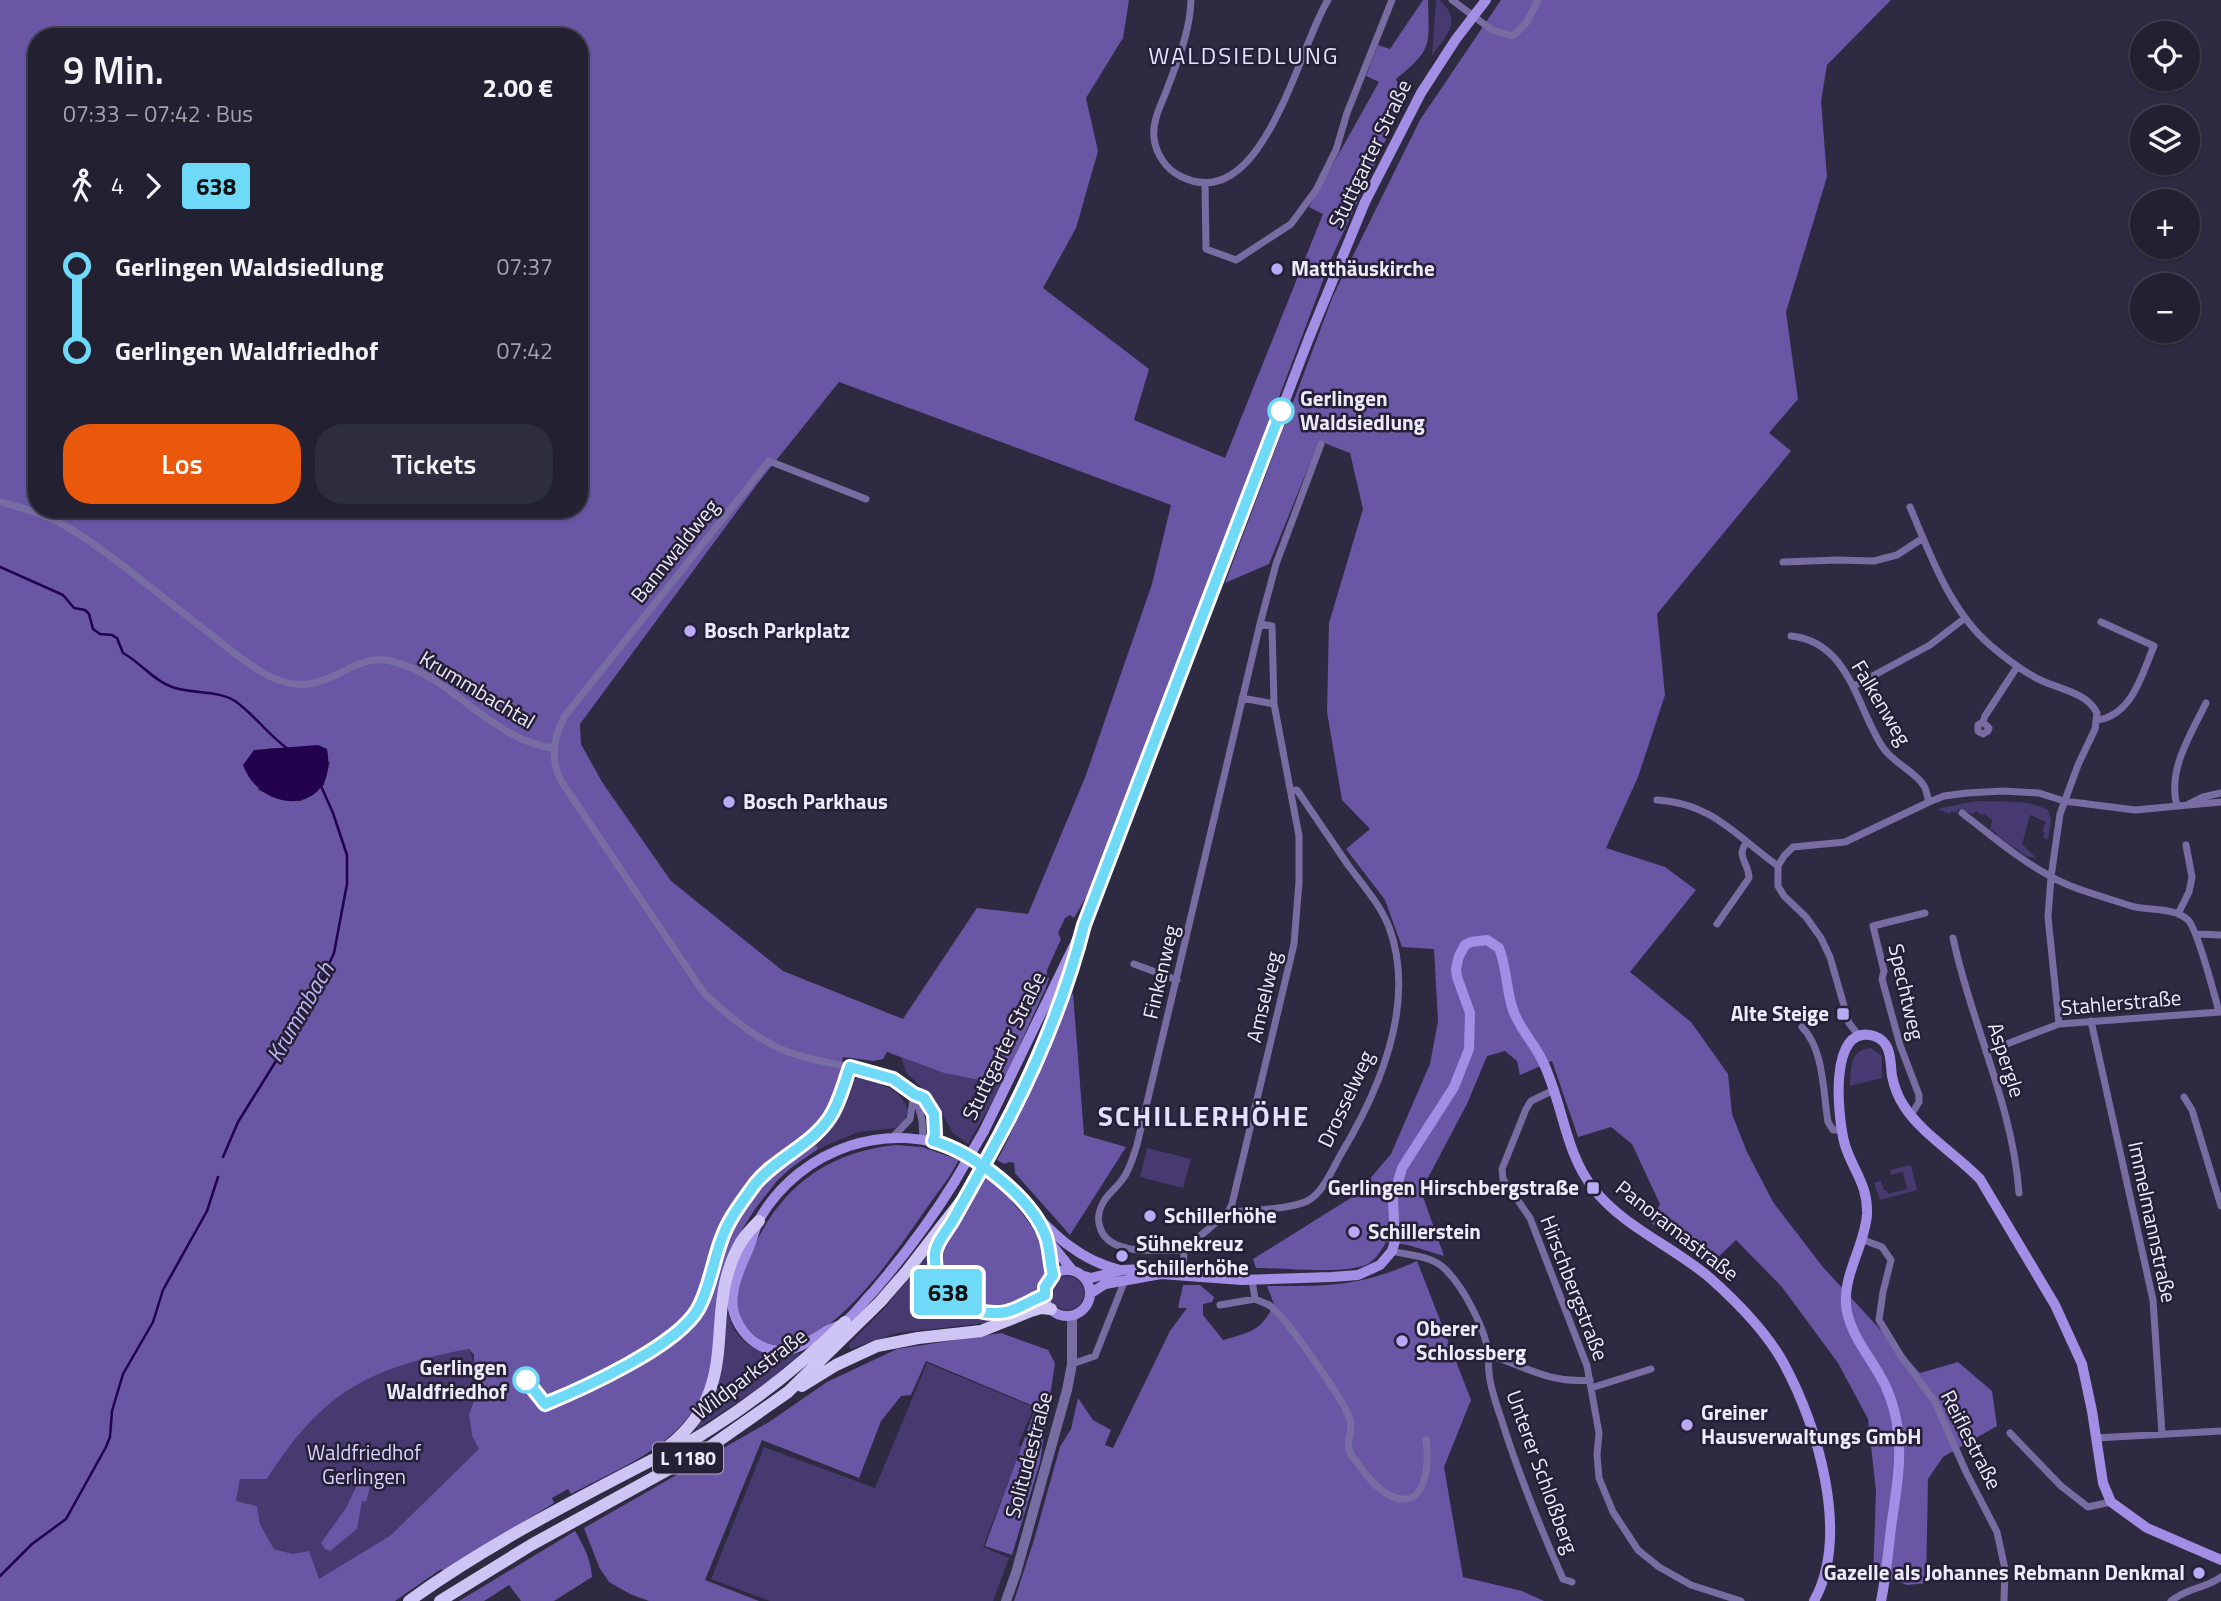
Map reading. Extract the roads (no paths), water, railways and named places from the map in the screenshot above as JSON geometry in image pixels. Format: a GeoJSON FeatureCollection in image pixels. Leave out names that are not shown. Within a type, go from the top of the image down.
{"type":"FeatureCollection","features":[{"type":"Feature","properties":{"kind":"highway","name":"Wildparkstraße"},"geometry":{"type":"LineString","coordinates":[[440,1601],[485,1571],[711,1446],[788,1392],[908,1271],[966,1195]]}},
{"type":"Feature","properties":{"kind":"highway"},"geometry":{"type":"LineString","coordinates":[[652,1460],[685,1433],[705,1405],[717,1368],[723,1301],[730,1269],[742,1239],[759,1221]]}},
{"type":"Feature","properties":{"kind":"highway"},"geometry":{"type":"LineString","coordinates":[[788,1392],[877,1346],[981,1331],[1041,1308],[1051,1309]]}},
{"type":"Feature","properties":{"kind":"highway","name":"Wildparkstraße"},"geometry":{"type":"LineString","coordinates":[[409,1601],[475,1557],[558,1509],[701,1436],[752,1402],[799,1365],[845,1322]]}},
{"type":"Feature","properties":{"kind":"main road","name":"Stuttgarter Straße"},"geometry":{"type":"LineString","coordinates":[[955,1181],[984,1131],[1032,1036],[1084,925],[1353,230],[1409,112],[1441,61],[1486,0]]}},
{"type":"Feature","properties":{"kind":"main road","name":"Stuttgarter Straße"},"geometry":{"type":"LineString","coordinates":[[1045,1295],[1013,1310],[996,1313],[975,1310],[951,1296],[943,1284],[935,1254],[938,1242],[998,1139],[1044,1042],[1074,964],[1084,925]]}},
{"type":"Feature","properties":{"kind":"main road","name":"Panoramastraße"},"geometry":{"type":"LineString","coordinates":[[1392,1251],[1396,1229],[1393,1199],[1398,1178],[1408,1157],[1454,1087],[1469,1049],[1470,1013],[1456,969],[1465,945],[1482,939],[1494,943],[1504,959],[1514,1013],[1542,1060],[1576,1161],[1593,1188],[1608,1205],[1687,1260],[1719,1286],[1757,1326],[1787,1371],[1815,1439],[1829,1512],[1826,1571],[1814,1601]]}},
{"type":"Feature","properties":{"kind":"main road"},"geometry":{"type":"LineString","coordinates":[[1881,1601],[1898,1467],[1898,1430],[1885,1387],[1851,1327],[1846,1303],[1851,1272],[1866,1221],[1866,1200],[1860,1174],[1845,1143],[1842,1130],[1841,1058],[1847,1043],[1858,1036],[1872,1035],[1887,1046],[1893,1079],[1899,1096],[1911,1115],[1980,1179],[2055,1305],[2082,1364],[2103,1483],[2111,1502],[2147,1528],[2221,1560]]}},
{"type":"Feature","properties":{"kind":"main road"},"geometry":{"type":"LineString","coordinates":[[845,1322],[800,1347],[784,1351],[770,1349],[749,1338],[735,1316],[733,1294],[759,1221],[792,1180],[830,1153],[872,1139],[893,1137],[928,1140],[963,1153]]}},
{"type":"Feature","properties":{"kind":"main road"},"geometry":{"type":"LineString","coordinates":[[989,1172],[1008,1186],[1036,1217],[1074,1251],[1124,1275]]}},
{"type":"Feature","properties":{"kind":"main road","name":"Wildparkstraße"},"geometry":{"type":"LineString","coordinates":[[845,1322],[909,1250],[955,1181]]}},
{"type":"Feature","properties":{"kind":"main road"},"geometry":{"type":"LineString","coordinates":[[1036,1217],[1047,1239],[1072,1270],[1091,1278],[1161,1274],[1252,1280],[1358,1275],[1380,1265],[1392,1251]]}},
{"type":"Feature","properties":{"kind":"main road"},"geometry":{"type":"LineString","coordinates":[[1047,1239],[1053,1275]]}},
{"type":"Feature","properties":{"kind":"main road"},"geometry":{"type":"LineString","coordinates":[[1072,1270],[1053,1275],[1045,1287],[1045,1295],[1051,1309],[1060,1315],[1072,1316],[1084,1309],[1091,1293],[1124,1275]]}},
{"type":"Feature","properties":{"kind":"main road"},"geometry":{"type":"LineString","coordinates":[[1084,1276],[1091,1293]]}},
{"type":"Feature","properties":{"kind":"street"},"geometry":{"type":"LineString","coordinates":[[1191,0],[1185,37],[1156,118],[1154,136],[1158,152],[1168,168],[1183,178],[1205,183],[1233,173],[1263,142],[1280,111],[1312,29],[1328,0]]}},
{"type":"Feature","properties":{"kind":"street"},"geometry":{"type":"LineString","coordinates":[[1205,183],[1206,249],[1236,260],[1291,224],[1316,190],[1336,150],[1347,113],[1392,0]]}},
{"type":"Feature","properties":{"kind":"street"},"geometry":{"type":"LineString","coordinates":[[1452,0],[1492,30],[1514,36],[1527,22],[1538,0]]}},
{"type":"Feature","properties":{"kind":"street"},"geometry":{"type":"LineString","coordinates":[[1259,624],[1276,564],[1321,444]]}},
{"type":"Feature","properties":{"kind":"street","name":"Bannwaldweg"},"geometry":{"type":"LineString","coordinates":[[553,748],[564,717],[769,461],[866,499]]}},
{"type":"Feature","properties":{"kind":"street","name":"Krummbachtal"},"geometry":{"type":"LineString","coordinates":[[0,502],[28,510]]}},
{"type":"Feature","properties":{"kind":"street"},"geometry":{"type":"LineString","coordinates":[[1910,507],[1950,594],[1965,618],[1988,643],[2017,667],[2087,700],[2095,709],[2097,720],[2064,801],[2058,823],[2051,877],[2048,917],[2059,1024]]}},
{"type":"Feature","properties":{"kind":"street","name":"Krummbachtal"},"geometry":{"type":"LineString","coordinates":[[47,518],[69,528],[248,663],[283,683],[307,685],[365,663],[388,660],[436,682],[503,729],[529,742],[553,748],[554,766],[561,782],[704,993],[729,1017],[782,1050],[881,1074],[903,1084],[914,1094],[924,1098],[934,1114],[935,1134],[928,1140]]}},
{"type":"Feature","properties":{"kind":"street"},"geometry":{"type":"LineString","coordinates":[[1783,562],[1849,559],[1874,561],[1897,555],[1923,538]]}},
{"type":"Feature","properties":{"kind":"street"},"geometry":{"type":"LineString","coordinates":[[1854,686],[1930,645],[1965,618]]}},
{"type":"Feature","properties":{"kind":"street"},"geometry":{"type":"LineString","coordinates":[[2097,720],[2113,716],[2130,699],[2154,646],[2101,622]]}},
{"type":"Feature","properties":{"kind":"street","name":"Finkenweg"},"geometry":{"type":"LineString","coordinates":[[1184,1250],[1132,1249],[1114,1245],[1103,1235],[1098,1218],[1102,1204],[1125,1176],[1132,1160],[1177,980],[1259,624]]}},
{"type":"Feature","properties":{"kind":"street","name":"Amselweg"},"geometry":{"type":"LineString","coordinates":[[1228,1212],[1243,1165],[1294,944],[1299,871],[1299,836],[1274,704],[1272,626],[1259,624]]}},
{"type":"Feature","properties":{"kind":"street","name":"Falkenweg"},"geometry":{"type":"LineString","coordinates":[[1791,636],[1801,637],[1834,660],[1854,686],[1878,740],[1893,759],[1922,783],[1929,802]]}},
{"type":"Feature","properties":{"kind":"street"},"geometry":{"type":"LineString","coordinates":[[1983,722],[2017,667]]}},
{"type":"Feature","properties":{"kind":"street"},"geometry":{"type":"LineString","coordinates":[[1242,698],[1274,704]]}},
{"type":"Feature","properties":{"kind":"street"},"geometry":{"type":"LineString","coordinates":[[2177,806],[2174,785],[2181,753],[2206,702]]}},
{"type":"Feature","properties":{"kind":"street","name":"Drosselweg"},"geometry":{"type":"LineString","coordinates":[[1228,1212],[1305,1202],[1316,1194],[1349,1142],[1374,1091],[1391,1041],[1397,1012],[1397,966],[1394,946],[1384,916],[1297,790],[1291,791]]}},
{"type":"Feature","properties":{"kind":"street"},"geometry":{"type":"LineString","coordinates":[[1858,1036],[1849,1023],[1830,957],[1821,937],[1778,886],[1778,866],[1796,846],[1846,842],[1929,802],[1955,794],[2003,790],[2039,793],[2064,801],[2135,810],[2221,802]]}},
{"type":"Feature","properties":{"kind":"street"},"geometry":{"type":"LineString","coordinates":[[2189,805],[2203,797],[2221,793]]}},
{"type":"Feature","properties":{"kind":"street"},"geometry":{"type":"LineString","coordinates":[[1657,800],[1680,802],[1704,811],[1729,825],[1778,866]]}},
{"type":"Feature","properties":{"kind":"street"},"geometry":{"type":"LineString","coordinates":[[1962,813],[2004,847],[2051,877],[2132,906],[2178,914],[2188,920],[2197,934],[2220,1012]]}},
{"type":"Feature","properties":{"kind":"street"},"geometry":{"type":"LineString","coordinates":[[1717,923],[1749,878],[1741,852],[1747,842]]}},
{"type":"Feature","properties":{"kind":"street"},"geometry":{"type":"LineString","coordinates":[[2178,914],[2189,892],[2192,877],[2186,845]]}},
{"type":"Feature","properties":{"kind":"street","name":"Spechtweg"},"geometry":{"type":"LineString","coordinates":[[1911,1115],[1919,1102],[1919,1096],[1900,1045],[1882,979],[1884,971],[1873,926],[1925,913]]}},
{"type":"Feature","properties":{"kind":"street"},"geometry":{"type":"LineString","coordinates":[[2197,934],[2221,935]]}},
{"type":"Feature","properties":{"kind":"street","name":"Aspergle"},"geometry":{"type":"LineString","coordinates":[[1953,938],[1962,982],[2006,1117],[2018,1169],[2019,1193]]}},
{"type":"Feature","properties":{"kind":"street"},"geometry":{"type":"LineString","coordinates":[[1134,964],[1177,980]]}},
{"type":"Feature","properties":{"kind":"street","name":"Stahlerstraße"},"geometry":{"type":"LineString","coordinates":[[1986,1052],[2059,1024],[2220,1012]]}},
{"type":"Feature","properties":{"kind":"street","name":"Immelmannstraße"},"geometry":{"type":"LineString","coordinates":[[2091,1020],[2152,1300],[2162,1434]]}},
{"type":"Feature","properties":{"kind":"street"},"geometry":{"type":"LineString","coordinates":[[1802,1027],[1809,1034],[1816,1049],[1828,1122],[1833,1130],[1842,1130]]}},
{"type":"Feature","properties":{"kind":"street","name":"Hirschbergstraße"},"geometry":{"type":"LineString","coordinates":[[1552,1085],[1529,1103],[1502,1169],[1503,1179],[1530,1218],[1587,1366],[1590,1384]]}},
{"type":"Feature","properties":{"kind":"street"},"geometry":{"type":"LineString","coordinates":[[893,1137],[910,1119],[914,1094]]}},
{"type":"Feature","properties":{"kind":"street"},"geometry":{"type":"LineString","coordinates":[[914,1094],[928,1140]]}},
{"type":"Feature","properties":{"kind":"street"},"geometry":{"type":"LineString","coordinates":[[2184,1097],[2192,1110],[2221,1206]]}},
{"type":"Feature","properties":{"kind":"street"},"geometry":{"type":"LineString","coordinates":[[1183,1275],[1184,1250],[1228,1212]]}},
{"type":"Feature","properties":{"kind":"street","name":"Reiflestraße"},"geometry":{"type":"LineString","coordinates":[[1861,1239],[1882,1248],[1891,1260],[1881,1299],[1879,1321],[1935,1402],[1966,1472],[1997,1532],[2005,1569],[2004,1601]]}},
{"type":"Feature","properties":{"kind":"street","name":"Unterer Schloßberg"},"geometry":{"type":"LineString","coordinates":[[1392,1251],[1425,1257],[1446,1269],[1461,1289],[1475,1316],[1489,1355],[1489,1373],[1512,1449],[1563,1578],[1572,1582]]}},
{"type":"Feature","properties":{"kind":"street"},"geometry":{"type":"LineString","coordinates":[[1072,1364],[1095,1356],[1124,1275]]}},
{"type":"Feature","properties":{"kind":"street"},"geometry":{"type":"LineString","coordinates":[[1252,1280],[1255,1298]]}},
{"type":"Feature","properties":{"kind":"street"},"geometry":{"type":"LineString","coordinates":[[1220,1305],[1255,1298],[1273,1309],[1322,1371],[1350,1417],[1352,1428],[1348,1441],[1351,1454],[1384,1492],[1404,1499],[1414,1496],[1421,1488],[1429,1465],[1426,1440]]}},
{"type":"Feature","properties":{"kind":"street","name":"Solitudestraße"},"geometry":{"type":"LineString","coordinates":[[1006,1601],[1052,1448],[1072,1364],[1072,1316]]}},
{"type":"Feature","properties":{"kind":"street","name":"Hirschbergstraße"},"geometry":{"type":"LineString","coordinates":[[1489,1355],[1550,1378],[1590,1384],[1651,1368]]}},
{"type":"Feature","properties":{"kind":"street"},"geometry":{"type":"LineString","coordinates":[[1590,1384],[1600,1433],[1597,1455],[1600,1478],[1613,1513],[1639,1550],[1659,1567],[1692,1586],[1741,1601]]}},
{"type":"Feature","properties":{"kind":"street"},"geometry":{"type":"LineString","coordinates":[[2096,1438],[2221,1431]]}},
{"type":"Feature","properties":{"kind":"street"},"geometry":{"type":"LineString","coordinates":[[2010,1433],[2061,1486],[2088,1507],[2111,1502]]}},
{"type":"Feature","properties":{"kind":"street"},"geometry":{"type":"LineString","coordinates":[[2171,1601],[2185,1591],[2211,1584],[2221,1577]]}},
{"type":"Feature","properties":{"kind":"waterway","name":"Krummbach"},"geometry":{"type":"LineString","coordinates":[[0,567],[63,595],[74,608],[85,610],[89,614],[93,629],[100,634],[117,638],[123,653],[165,684],[179,689],[221,695],[235,701],[288,749]]}},
{"type":"Feature","properties":{"kind":"waterway","name":"Krummbach"},"geometry":{"type":"LineString","coordinates":[[223,1157],[238,1122],[276,1061],[291,1027],[313,999],[334,953],[347,884],[347,855],[321,786]]}},
{"type":"Feature","properties":{"kind":"waterway","name":"Krummbach"},"geometry":{"type":"LineString","coordinates":[[0,1576],[32,1544],[66,1519],[106,1447],[110,1437],[112,1411],[123,1374],[153,1322],[163,1290],[207,1211],[218,1177]]}},
{"type":"Feature","properties":{"kind":"place","name":"Matthäuskirche"},"geometry":{"type":"Point","coordinates":[1277,269]}},
{"type":"Feature","properties":{"kind":"place","name":"Gerlingen Waldsiedlung"},"geometry":{"type":"Point","coordinates":[1281,411]}},
{"type":"Feature","properties":{"kind":"place","name":"Bosch Parkplatz"},"geometry":{"type":"Point","coordinates":[690,631]}},
{"type":"Feature","properties":{"kind":"place","name":"Bosch Parkhaus"},"geometry":{"type":"Point","coordinates":[729,802]}},
{"type":"Feature","properties":{"kind":"place","name":"Alte Steige"},"geometry":{"type":"Point","coordinates":[1843,1014]}},
{"type":"Feature","properties":{"kind":"place","name":"Gerlingen Hirschbergstraße"},"geometry":{"type":"Point","coordinates":[1593,1188]}},
{"type":"Feature","properties":{"kind":"place","name":"Schillerhöhe"},"geometry":{"type":"Point","coordinates":[1150,1216]}},
{"type":"Feature","properties":{"kind":"place","name":"Schillerstein"},"geometry":{"type":"Point","coordinates":[1354,1232]}},
{"type":"Feature","properties":{"kind":"place","name":"Sühnekreuz Schillerhöhe"},"geometry":{"type":"Point","coordinates":[1122,1256]}},
{"type":"Feature","properties":{"kind":"place","name":"Oberer Schlossberg"},"geometry":{"type":"Point","coordinates":[1402,1341]}},
{"type":"Feature","properties":{"kind":"place","name":"Gerlingen Waldfriedhof"},"geometry":{"type":"Point","coordinates":[526,1380]}},
{"type":"Feature","properties":{"kind":"place","name":"Greiner Hausverwaltungs GmbH"},"geometry":{"type":"Point","coordinates":[1687,1425]}},
{"type":"Feature","properties":{"kind":"place","name":"Gazelle als Johannes Rebmann Denkmal"},"geometry":{"type":"Point","coordinates":[2199,1573]}},
{"type":"Feature","properties":{"kind":"district","name":"WALDSIEDLUNG"},"geometry":{"type":"Point","coordinates":[1244,56]}},
{"type":"Feature","properties":{"kind":"district","name":"SCHILLERHÖHE"},"geometry":{"type":"Point","coordinates":[1204,1116]}},
{"type":"Feature","properties":{"kind":"park label","name":"Waldfriedhof Gerlingen"},"geometry":{"type":"Point","coordinates":[364,1465]}}]}
